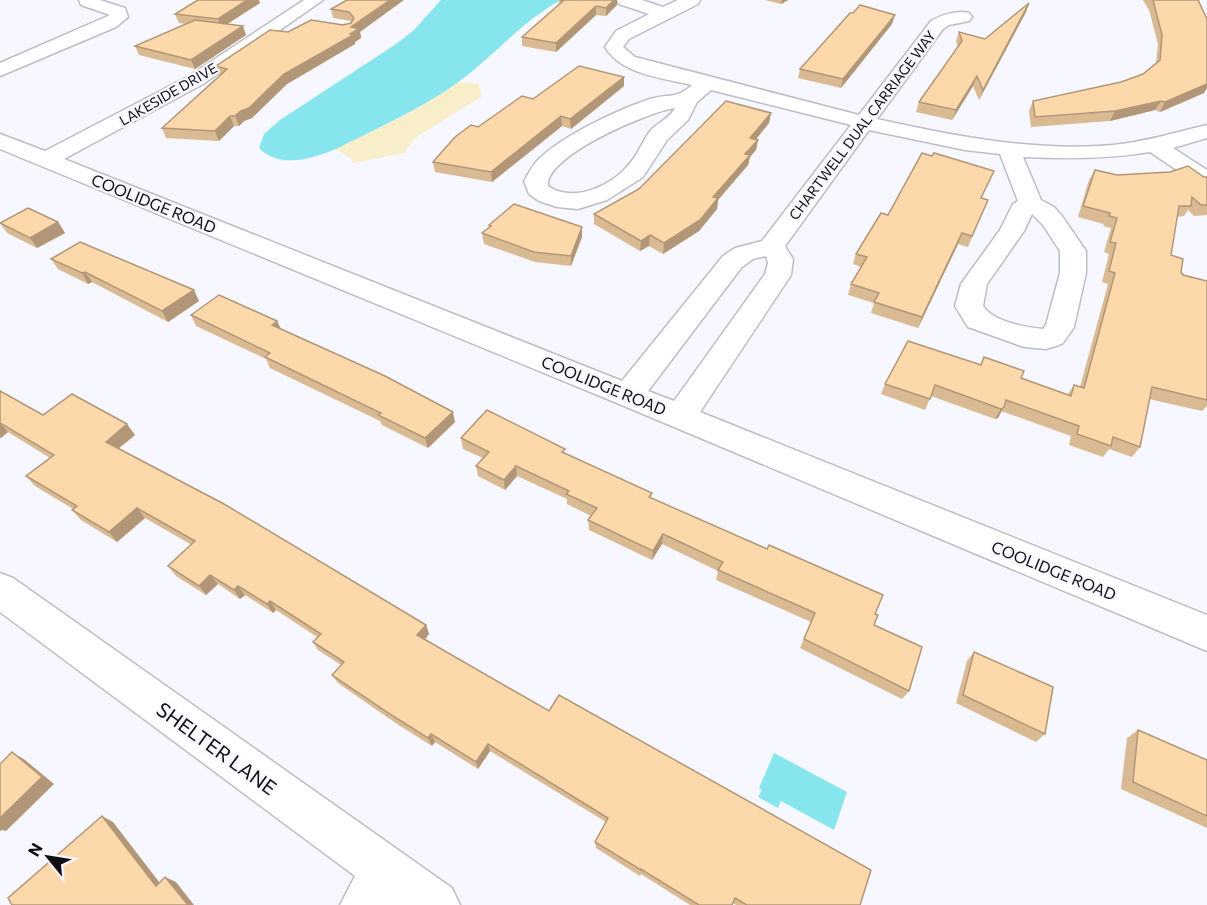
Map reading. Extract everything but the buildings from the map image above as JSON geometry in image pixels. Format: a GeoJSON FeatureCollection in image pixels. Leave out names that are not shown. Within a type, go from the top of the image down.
{"type":"FeatureCollection","features":[{"type":"Feature","properties":{"kind":"street","name":"LAKESIDE DRIVE"},"geometry":{"type":"LineString","coordinates":[[47,159],[196,80],[315,0]]}},
{"type":"Feature","properties":{"kind":"street"},"geometry":{"type":"LineString","coordinates":[[625,0],[664,13]]}},
{"type":"Feature","properties":{"kind":"street"},"geometry":{"type":"LineString","coordinates":[[692,0],[622,35],[614,46],[616,52],[630,62],[641,66],[707,83],[934,139],[1009,150],[1080,151],[1154,145],[1207,131]]}},
{"type":"Feature","properties":{"kind":"street"},"geometry":{"type":"LineString","coordinates":[[0,70],[111,23],[119,17],[119,12],[114,9],[87,1]]}},
{"type":"Feature","properties":{"kind":"street"},"geometry":{"type":"LineString","coordinates":[[290,17],[318,22]]}},
{"type":"Feature","properties":{"kind":"street","name":"CHARTWELL DUAL CARRIAGE WAY"},"geometry":{"type":"LineString","coordinates":[[771,247],[937,25],[943,21],[963,17]]}},
{"type":"Feature","properties":{"kind":"street"},"geometry":{"type":"LineString","coordinates":[[687,100],[684,113],[659,135],[639,167],[607,192],[592,200],[569,203],[545,195],[537,189],[536,181],[546,164],[561,152],[607,125],[656,104],[687,100],[707,83]]}},
{"type":"Feature","properties":{"kind":"street"},"geometry":{"type":"LineString","coordinates":[[1154,145],[1207,180]]}},
{"type":"Feature","properties":{"kind":"street","name":"COOLIDGE ROAD"},"geometry":{"type":"LineString","coordinates":[[4,146],[47,159],[681,416],[1207,633]]}},
{"type":"Feature","properties":{"kind":"street"},"geometry":{"type":"LineString","coordinates":[[1009,150],[1031,204],[1045,212],[1073,251],[1073,273],[1060,327],[1053,336],[1039,340],[990,326],[978,320],[969,306],[974,284],[1012,231],[1022,209],[1031,204]]}},
{"type":"Feature","properties":{"kind":"street"},"geometry":{"type":"LineString","coordinates":[[628,395],[732,262],[744,253],[771,247],[780,255],[782,263],[778,275],[681,416]]}},
{"type":"Feature","properties":{"kind":"street","name":"SHELTER LANE"},"geometry":{"type":"LineString","coordinates":[[0,590],[377,888],[435,905]]}},
{"type":"Feature","properties":{"kind":"sand"},"geometry":{"type":"Polygon","coordinates":[[[458,82],[478,84],[482,96],[415,138],[404,153],[352,163],[352,159],[336,149],[401,117],[458,82]]]}},
{"type":"Feature","properties":{"kind":"water"},"geometry":{"type":"Polygon","coordinates":[[[441,0],[561,0],[533,18],[470,73],[443,93],[336,149],[306,159],[286,160],[267,154],[259,148],[264,134],[280,120],[396,44],[414,30],[441,0]]]}},
{"type":"Feature","properties":{"kind":"water"},"geometry":{"type":"Polygon","coordinates":[[[774,753],[847,792],[834,830],[781,801],[778,808],[758,797],[762,790],[759,788],[774,753]]]}}]}
